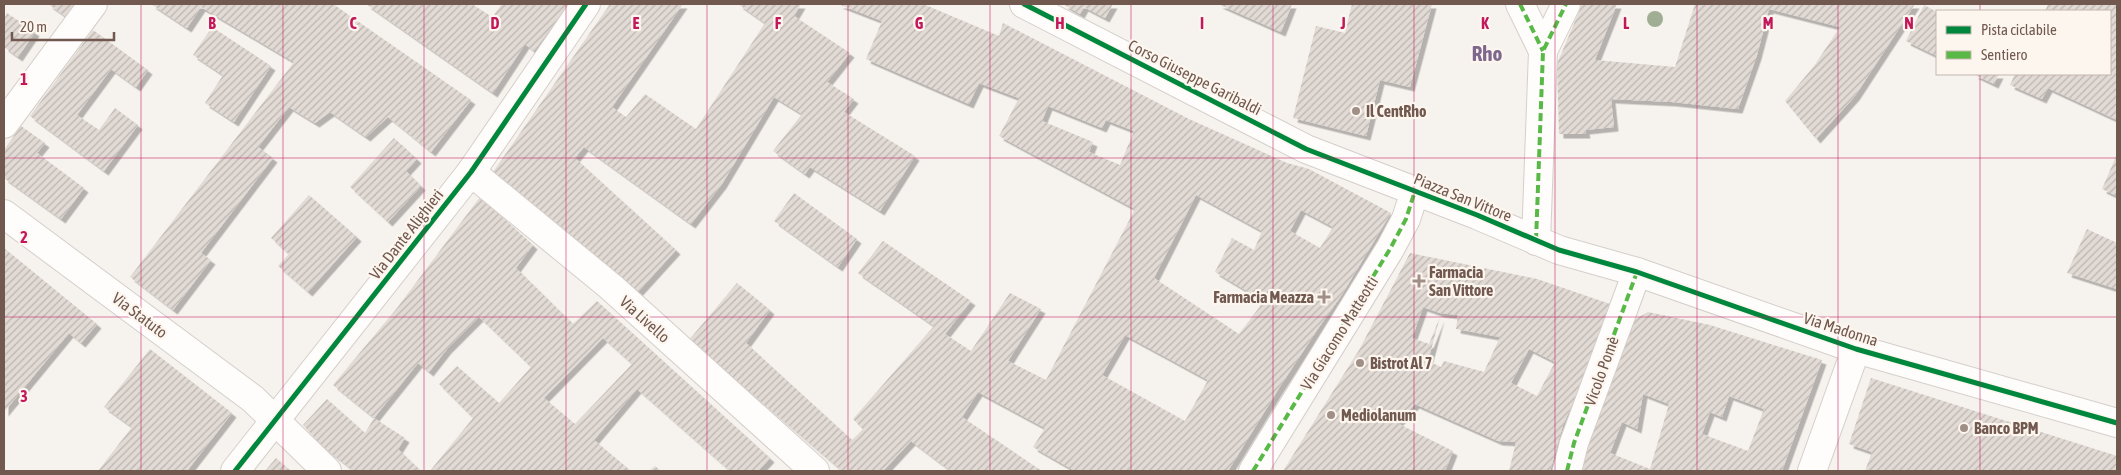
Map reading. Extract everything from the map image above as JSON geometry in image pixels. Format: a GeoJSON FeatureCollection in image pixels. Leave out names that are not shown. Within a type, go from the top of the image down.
{"type":"FeatureCollection","features":[{"type":"Feature","properties":{"kind":"street"},"geometry":{"type":"LineString","coordinates":[[4,124],[92,4]]}},
{"type":"Feature","properties":{"kind":"street","name":"Via Dante Alighieri"},"geometry":{"type":"LineString","coordinates":[[235,471],[471,172],[586,4]]}},
{"type":"Feature","properties":{"kind":"street","name":"Corso Giuseppe Garibaldi"},"geometry":{"type":"LineString","coordinates":[[1024,4],[1306,149],[1357,168]]}},
{"type":"Feature","properties":{"kind":"street","name":"Piazza San Vittore"},"geometry":{"type":"LineString","coordinates":[[1357,168],[1548,246],[1543,52],[1520,4]]}},
{"type":"Feature","properties":{"kind":"street","name":"Piazza San Vittore"},"geometry":{"type":"LineString","coordinates":[[1543,52],[1566,4]]}},
{"type":"Feature","properties":{"kind":"street","name":"Via Livello"},"geometry":{"type":"LineString","coordinates":[[471,172],[611,287],[815,471]]}},
{"type":"Feature","properties":{"kind":"street","name":"Via Giacomo Matteotti"},"geometry":{"type":"LineString","coordinates":[[1253,471],[1390,249],[1406,219],[1415,191]]}},
{"type":"Feature","properties":{"kind":"street","name":"Via Statuto"},"geometry":{"type":"LineString","coordinates":[[4,214],[253,399],[327,471]]}},
{"type":"Feature","properties":{"kind":"street","name":"Via Madonna"},"geometry":{"type":"LineString","coordinates":[[1548,246],[1637,272],[1856,348],[2117,423]]}},
{"type":"Feature","properties":{"kind":"street","name":"Vicolo Pomè"},"geometry":{"type":"LineString","coordinates":[[1567,471],[1574,443],[1637,272]]}},
{"type":"Feature","properties":{"kind":"street"},"geometry":{"type":"LineString","coordinates":[[1812,471],[1856,348]]}},
{"type":"Feature","properties":{"kind":"building"},"geometry":{"type":"Polygon","coordinates":[[[48,4],[78,4],[68,18],[48,4]]]}},
{"type":"Feature","properties":{"kind":"building"},"geometry":{"type":"Polygon","coordinates":[[[151,4],[333,4],[471,100],[431,152],[388,117],[366,137],[330,112],[315,123],[289,107],[258,147],[273,158],[201,253],[211,260],[173,310],[130,277],[294,62],[201,7],[187,28],[151,4]]]}},
{"type":"Feature","properties":{"kind":"building"},"geometry":{"type":"Polygon","coordinates":[[[366,4],[472,4],[492,17],[502,4],[569,4],[534,51],[525,44],[493,93],[366,4]]]}},
{"type":"Feature","properties":{"kind":"building"},"geometry":{"type":"Polygon","coordinates":[[[610,4],[683,4],[612,107],[626,117],[645,94],[696,129],[765,23],[738,4],[801,4],[794,16],[850,53],[827,82],[854,99],[844,112],[915,156],[880,211],[810,167],[805,174],[773,151],[802,114],[774,97],[722,184],[691,224],[584,147],[575,158],[676,250],[635,295],[493,172],[610,4]]]}},
{"type":"Feature","properties":{"kind":"building"},"geometry":{"type":"Polygon","coordinates":[[[838,4],[923,4],[999,36],[1003,23],[1189,119],[1287,163],[1309,169],[1391,213],[1341,296],[1279,388],[1228,471],[1075,471],[1033,447],[1045,428],[978,392],[962,417],[1042,471],[951,471],[911,441],[883,471],[842,471],[689,340],[737,283],[770,310],[746,343],[852,440],[863,429],[853,419],[934,326],[858,273],[883,241],[971,301],[945,334],[971,351],[1010,293],[1041,309],[1008,361],[1046,380],[1135,209],[999,136],[1019,98],[979,83],[969,104],[866,59],[882,21],[838,4]],[[1048,106],[1042,121],[1093,142],[1089,152],[1120,165],[1134,131],[1106,120],[1102,128],[1048,106]],[[1196,195],[1154,278],[1239,334],[1264,301],[1215,272],[1232,238],[1254,250],[1262,231],[1196,195]],[[1301,210],[1290,231],[1320,248],[1333,227],[1301,210]],[[1125,335],[1102,375],[1185,421],[1208,380],[1125,335]]]}},
{"type":"Feature","properties":{"kind":"building"},"geometry":{"type":"Polygon","coordinates":[[[1063,4],[1113,4],[1105,18],[1084,7],[1080,14],[1063,4]]]}},
{"type":"Feature","properties":{"kind":"building"},"geometry":{"type":"Polygon","coordinates":[[[1218,4],[1292,4],[1281,32],[1218,4]]]}},
{"type":"Feature","properties":{"kind":"building"},"geometry":{"type":"Polygon","coordinates":[[[1352,4],[1432,4],[1410,87],[1380,80],[1366,136],[1293,118],[1316,26],[1345,33],[1352,4]]]}},
{"type":"Feature","properties":{"kind":"building"},"geometry":{"type":"Polygon","coordinates":[[[1582,4],[1617,4],[1595,60],[1675,67],[1695,4],[1915,4],[1855,96],[1816,139],[1785,101],[1814,66],[1840,27],[1769,9],[1757,55],[1738,109],[1672,102],[1611,99],[1614,127],[1585,130],[1586,134],[1559,134],[1557,64],[1582,4]]]}},
{"type":"Feature","properties":{"kind":"building"},"geometry":{"type":"Polygon","coordinates":[[[2048,4],[2117,4],[2117,120],[2048,88],[2042,99],[2010,85],[2015,75],[2111,75],[2111,10],[2045,10],[2048,4]]]}},
{"type":"Feature","properties":{"kind":"building"},"geometry":{"type":"Polygon","coordinates":[[[1924,5],[1936,11],[1936,56],[1906,41],[1924,5]]]}},
{"type":"Feature","properties":{"kind":"building"},"geometry":{"type":"Polygon","coordinates":[[[7,13],[35,32],[18,57],[4,47],[4,19],[7,13]]]}},
{"type":"Feature","properties":{"kind":"building"},"geometry":{"type":"Polygon","coordinates":[[[212,27],[271,66],[234,122],[205,103],[223,75],[193,55],[212,27]]]}},
{"type":"Feature","properties":{"kind":"building"},"geometry":{"type":"Polygon","coordinates":[[[93,30],[148,70],[136,87],[111,69],[77,115],[99,130],[115,108],[138,125],[104,171],[30,116],[93,30]]]}},
{"type":"Feature","properties":{"kind":"building"},"geometry":{"type":"Polygon","coordinates":[[[1975,75],[1998,75],[1994,84],[1975,75]]]}},
{"type":"Feature","properties":{"kind":"building"},"geometry":{"type":"Polygon","coordinates":[[[21,126],[45,143],[37,153],[84,188],[61,219],[4,178],[4,150],[21,126]]]}},
{"type":"Feature","properties":{"kind":"building"},"geometry":{"type":"Polygon","coordinates":[[[394,138],[417,159],[406,171],[421,186],[388,222],[350,187],[394,138]]]}},
{"type":"Feature","properties":{"kind":"building"},"geometry":{"type":"Polygon","coordinates":[[[2117,154],[2117,196],[2102,189],[2117,154]]]}},
{"type":"Feature","properties":{"kind":"building"},"geometry":{"type":"Polygon","coordinates":[[[794,193],[857,239],[838,267],[774,221],[794,193]]]}},
{"type":"Feature","properties":{"kind":"building"},"geometry":{"type":"Polygon","coordinates":[[[309,195],[357,237],[308,292],[278,266],[289,254],[271,238],[309,195]]]}},
{"type":"Feature","properties":{"kind":"building"},"geometry":{"type":"Polygon","coordinates":[[[480,197],[533,245],[516,268],[573,324],[597,301],[770,458],[758,471],[730,471],[637,389],[594,440],[631,471],[430,471],[473,418],[439,384],[457,366],[499,403],[531,367],[479,317],[447,349],[429,372],[418,363],[374,418],[333,385],[397,308],[480,197]],[[603,338],[544,398],[575,424],[632,364],[603,338]]]}},
{"type":"Feature","properties":{"kind":"building"},"geometry":{"type":"Polygon","coordinates":[[[2087,229],[2117,243],[2117,289],[2067,273],[2087,229]]]}},
{"type":"Feature","properties":{"kind":"building"},"geometry":{"type":"Polygon","coordinates":[[[4,248],[97,324],[81,343],[69,333],[4,412],[4,248]]]}},
{"type":"Feature","properties":{"kind":"building"},"geometry":{"type":"Polygon","coordinates":[[[1410,253],[1537,279],[1616,306],[1563,425],[1550,471],[1509,471],[1516,442],[1498,441],[1415,404],[1397,423],[1453,451],[1445,471],[1283,471],[1359,350],[1410,253]],[[1423,307],[1412,338],[1429,344],[1440,317],[1428,361],[1441,367],[1444,361],[1484,372],[1500,337],[1456,329],[1458,315],[1440,313],[1423,307]],[[1529,349],[1511,383],[1537,396],[1555,362],[1529,349]]]}},
{"type":"Feature","properties":{"kind":"building"},"geometry":{"type":"Polygon","coordinates":[[[1648,312],[1710,325],[1822,360],[1782,471],[1579,471],[1586,443],[1632,321],[1648,312]],[[1643,394],[1637,429],[1622,422],[1610,453],[1650,469],[1669,404],[1643,394]],[[1729,396],[1722,417],[1710,412],[1702,434],[1748,451],[1764,409],[1729,396]]]}},
{"type":"Feature","properties":{"kind":"building"},"geometry":{"type":"Polygon","coordinates":[[[150,349],[232,413],[187,471],[98,471],[132,427],[104,407],[150,349]]]}},
{"type":"Feature","properties":{"kind":"building"},"geometry":{"type":"Polygon","coordinates":[[[1871,378],[2117,456],[2117,471],[1865,471],[1872,452],[1849,444],[1871,378]]]}},
{"type":"Feature","properties":{"kind":"building"},"geometry":{"type":"Polygon","coordinates":[[[327,399],[365,433],[374,418],[405,438],[398,449],[421,471],[354,471],[321,445],[303,425],[327,399]]]}},
{"type":"Feature","properties":{"kind":"building"},"geometry":{"type":"Polygon","coordinates":[[[276,458],[291,471],[265,471],[276,458]]]}},
{"type":"Feature","properties":{"kind":"building"},"geometry":{"type":"Polygon","coordinates":[[[655,466],[661,471],[649,471],[655,466]]]}},
{"type":"Feature","properties":{"kind":"marked path"},"geometry":{"type":"LineString","coordinates":[[1520,4],[1543,51]]}},
{"type":"Feature","properties":{"kind":"marked path"},"geometry":{"type":"LineString","coordinates":[[1536,241],[1543,51],[1566,4]]}},
{"type":"Feature","properties":{"kind":"marked path"},"geometry":{"type":"LineString","coordinates":[[1253,471],[1390,249],[1406,219],[1415,191]]}},
{"type":"Feature","properties":{"kind":"marked path"},"geometry":{"type":"LineString","coordinates":[[1567,471],[1574,443],[1637,272]]}},
{"type":"Feature","properties":{"kind":"cycle path"},"geometry":{"type":"LineString","coordinates":[[235,471],[471,172],[586,4]]}},
{"type":"Feature","properties":{"kind":"cycle path"},"geometry":{"type":"LineString","coordinates":[[1024,4],[1306,149],[1477,215],[1559,250],[1637,272],[1856,349],[2117,423]]}},
{"type":"Feature","properties":{"kind":"place","name":"Il CentRho"},"geometry":{"type":"Point","coordinates":[1356,111]}},
{"type":"Feature","properties":{"kind":"place","name":"Farmacia San Vittore"},"geometry":{"type":"Point","coordinates":[1419,281]}},
{"type":"Feature","properties":{"kind":"place","name":"Farmacia Meazza"},"geometry":{"type":"Point","coordinates":[1324,297]}},
{"type":"Feature","properties":{"kind":"place","name":"Bistrot Al 7"},"geometry":{"type":"Point","coordinates":[1360,363]}},
{"type":"Feature","properties":{"kind":"place","name":"Mediolanum"},"geometry":{"type":"Point","coordinates":[1331,415]}},
{"type":"Feature","properties":{"kind":"place","name":"Banco BPM"},"geometry":{"type":"Point","coordinates":[1964,428]}},
{"type":"Feature","properties":{"kind":"district","name":"Rho"},"geometry":{"type":"Point","coordinates":[1487,53]}}]}
